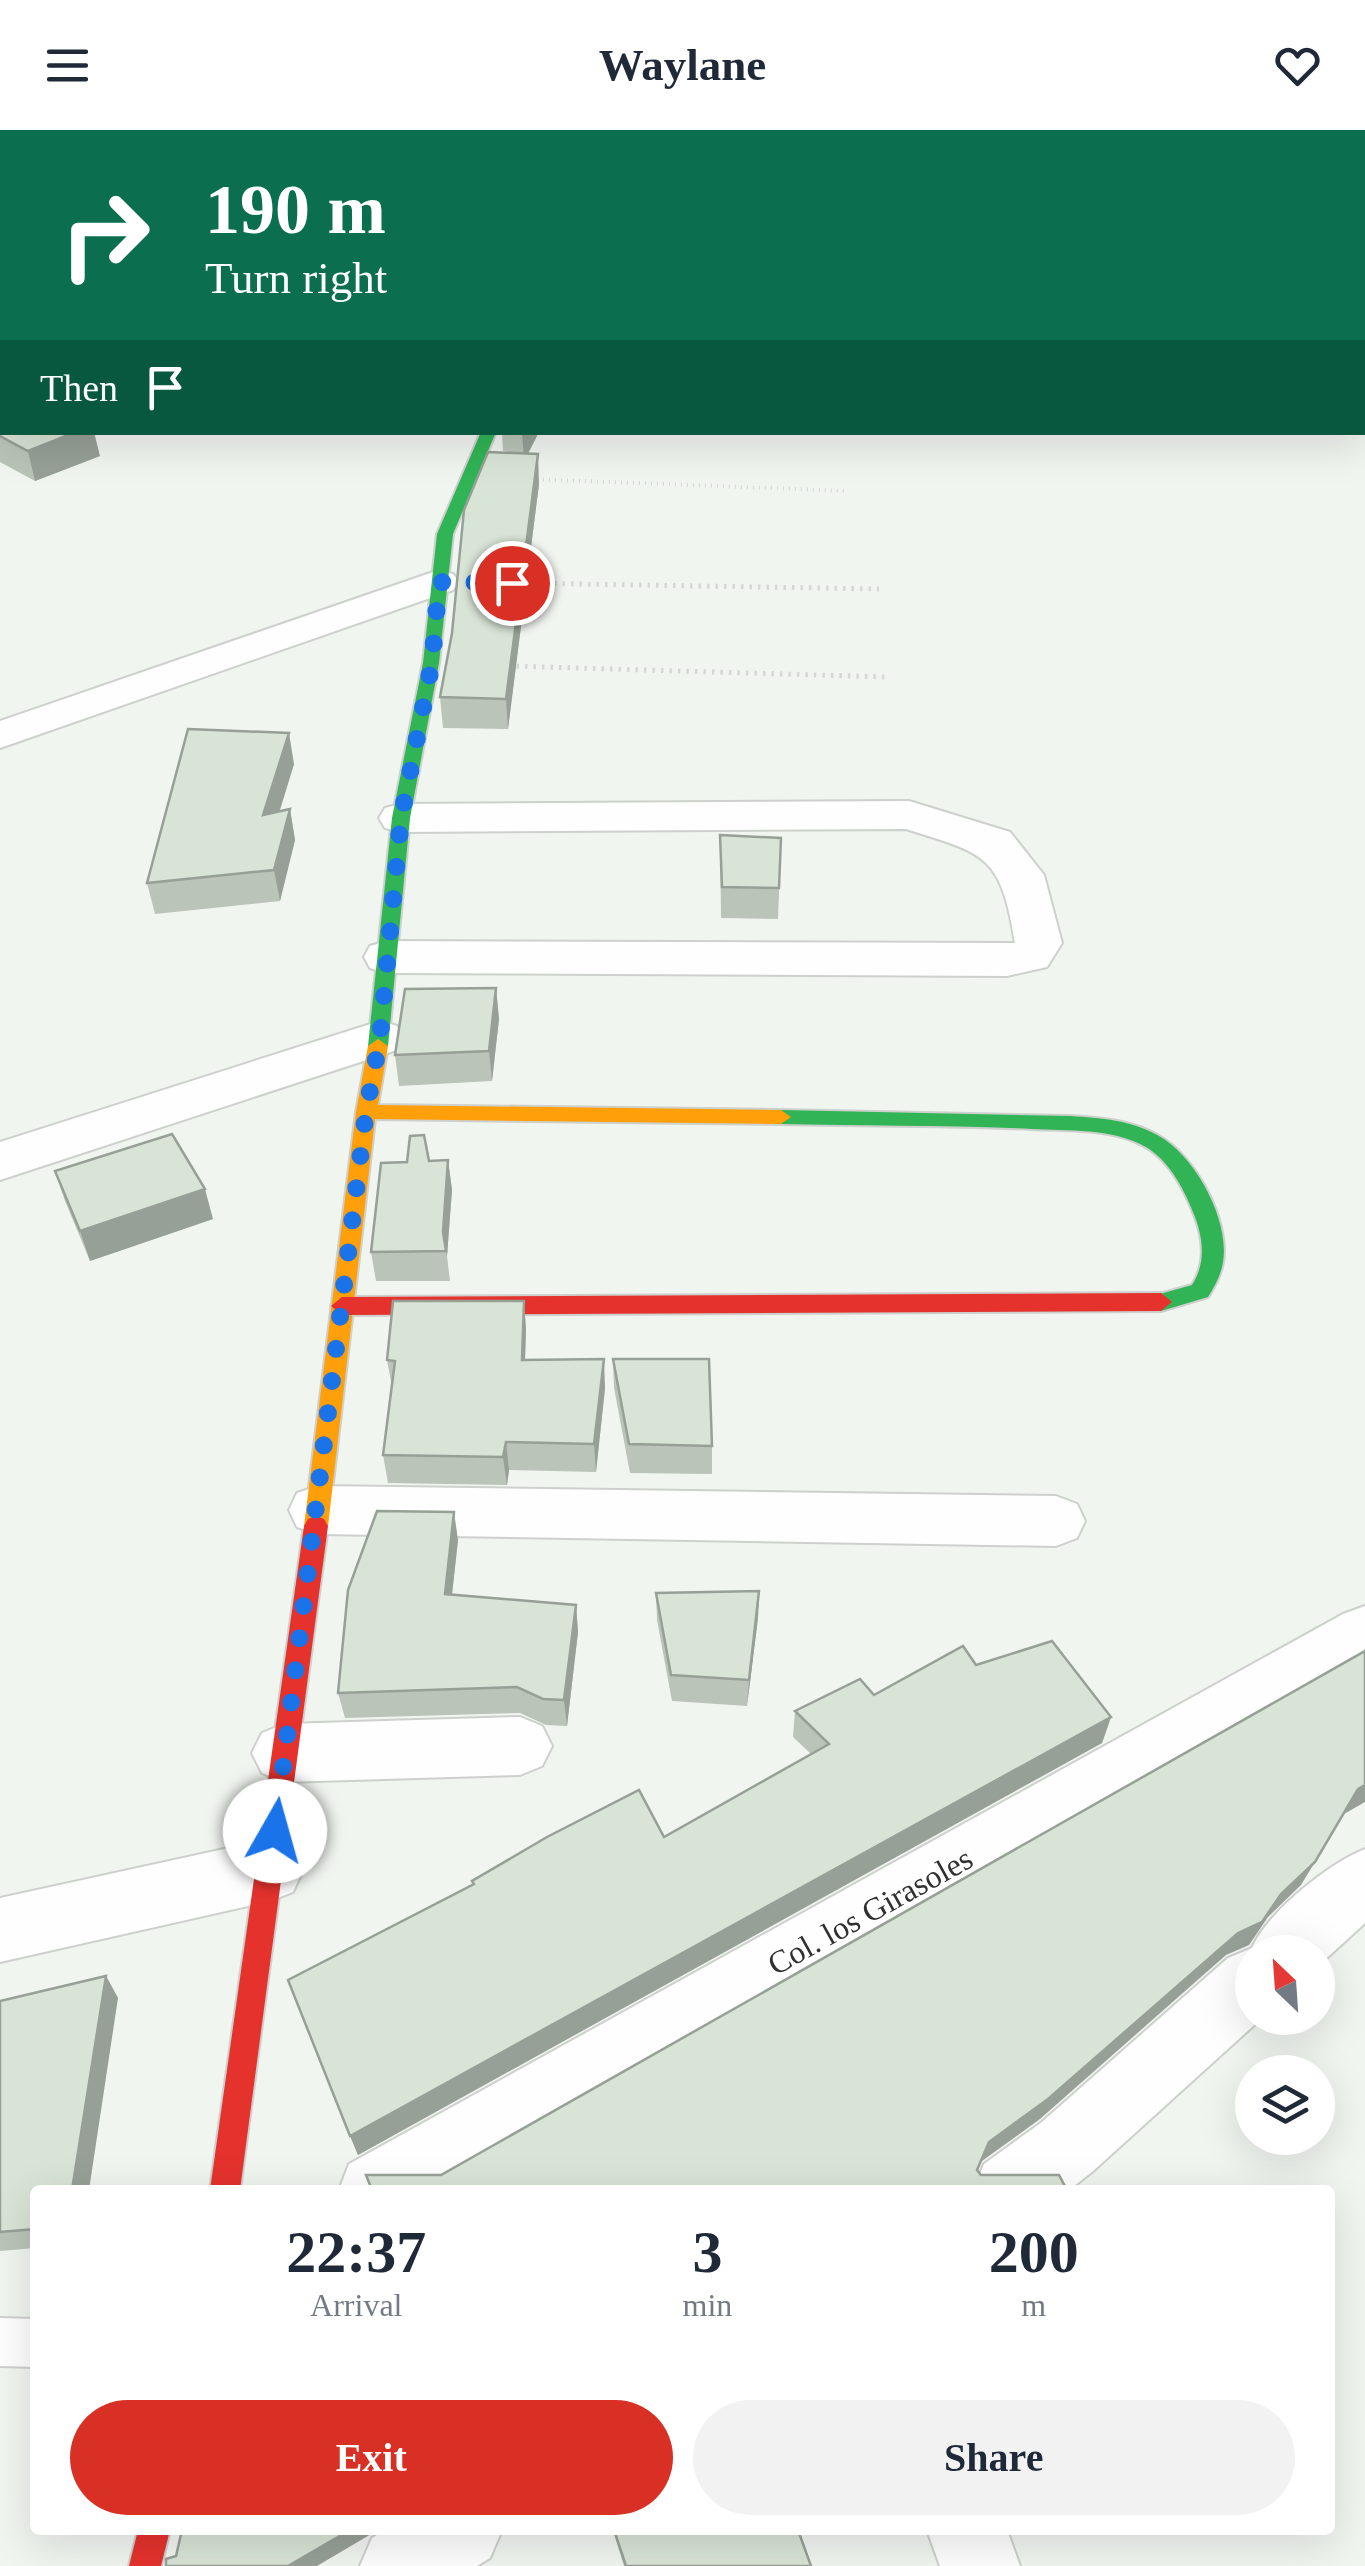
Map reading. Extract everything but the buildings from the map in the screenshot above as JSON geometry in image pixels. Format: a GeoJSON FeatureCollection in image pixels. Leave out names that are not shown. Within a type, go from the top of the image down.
{"type":"FeatureCollection","features":[{"type":"Feature","properties":{"kind":"main road"},"geometry":{"type":"LineString","coordinates":[[226,2185],[318,1510],[366,1112],[380,1038],[401,818],[432,663],[445,534],[488,435]]}},
{"type":"Feature","properties":{"kind":"main road"},"geometry":{"type":"LineString","coordinates":[[342,1306],[1159,1304],[1200,1292],[1212,1270],[1210,1225],[1175,1162],[1150,1140],[1116,1130],[1009,1120],[366,1112]]}},
{"type":"Feature","properties":{"kind":"main road"},"geometry":{"type":"LineString","coordinates":[[145,2566],[153,2535]]}},
{"type":"Feature","properties":{"kind":"street"},"geometry":{"type":"LineString","coordinates":[[0,735],[439,582]]}},
{"type":"Feature","properties":{"kind":"street"},"geometry":{"type":"LineString","coordinates":[[387,956],[1007,960],[1030,956],[1038,943],[1021,875],[994,842],[908,815],[401,818]]}},
{"type":"Feature","properties":{"kind":"street"},"geometry":{"type":"LineString","coordinates":[[0,1161],[380,1038]]}},
{"type":"Feature","properties":{"kind":"street"},"geometry":{"type":"LineString","coordinates":[[318,1510],[1056,1521]]}},
{"type":"Feature","properties":{"kind":"street","name":"Col. los Girasoles"},"geometry":{"type":"LineString","coordinates":[[384,2185],[1365,1633]]}},
{"type":"Feature","properties":{"kind":"street"},"geometry":{"type":"LineString","coordinates":[[284,1753],[520,1746]]}},
{"type":"Feature","properties":{"kind":"street"},"geometry":{"type":"LineString","coordinates":[[0,1930],[270,1870]]}},
{"type":"Feature","properties":{"kind":"street"},"geometry":{"type":"LineString","coordinates":[[1303,1935],[1365,1880]]}},
{"type":"Feature","properties":{"kind":"street"},"geometry":{"type":"LineString","coordinates":[[1017,2185],[1067,2147],[1235,1996]]}},
{"type":"Feature","properties":{"kind":"street"},"geometry":{"type":"LineString","coordinates":[[400,2566],[453,2535]]}},
{"type":"Feature","properties":{"kind":"street"},"geometry":{"type":"LineString","coordinates":[[969,2535],[980,2566]]}},
{"type":"Feature","properties":{"kind":"lane"},"geometry":{"type":"LineString","coordinates":[[0,2342],[30,2343]]}},
{"type":"Feature","properties":{"kind":"path"},"geometry":{"type":"LineString","coordinates":[[470,477],[848,491]]}},
{"type":"Feature","properties":{"kind":"path"},"geometry":{"type":"LineString","coordinates":[[439,582],[880,589]]}},
{"type":"Feature","properties":{"kind":"path"},"geometry":{"type":"LineString","coordinates":[[432,663],[887,677]]}},
{"type":"Feature","properties":{"kind":"traffic: fast"},"geometry":{"type":"LineString","coordinates":[[378,1046],[401,818],[431,663],[445,534],[488,435]]}},
{"type":"Feature","properties":{"kind":"traffic: fast"},"geometry":{"type":"LineString","coordinates":[[781,1117],[1083,1124],[1111,1127],[1149,1139],[1167,1152],[1189,1180],[1213,1242],[1213,1262],[1200,1291],[1161,1302]]}},
{"type":"Feature","properties":{"kind":"traffic: slow"},"geometry":{"type":"LineString","coordinates":[[316,1526],[366,1112],[378,1046]]}},
{"type":"Feature","properties":{"kind":"traffic: slow"},"geometry":{"type":"LineString","coordinates":[[366,1112],[781,1117]]}},
{"type":"Feature","properties":{"kind":"traffic: jam"},"geometry":{"type":"LineString","coordinates":[[342,1306],[1161,1302]]}},
{"type":"Feature","properties":{"kind":"traffic: jam"},"geometry":{"type":"LineString","coordinates":[[226,2185],[316,1526]]}},
{"type":"Feature","properties":{"kind":"traffic: jam"},"geometry":{"type":"LineString","coordinates":[[145,2566],[153,2535]]}},
{"type":"Feature","properties":{"kind":"route"},"geometry":{"type":"LineString","coordinates":[[275,1831],[366,1112],[380,1038],[401,818],[432,663],[439,582],[512,583]]}}]}
